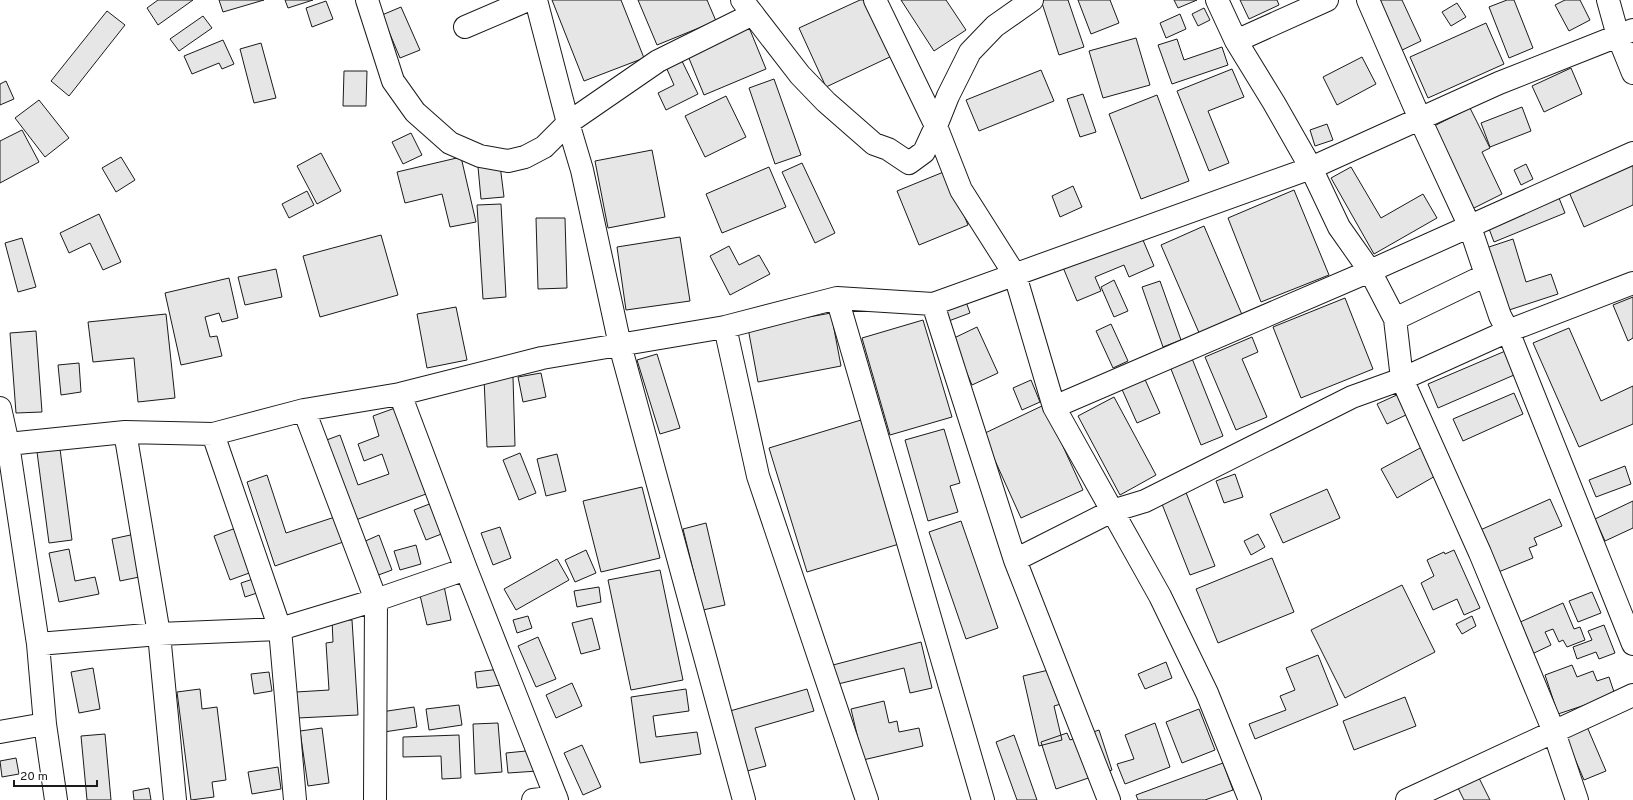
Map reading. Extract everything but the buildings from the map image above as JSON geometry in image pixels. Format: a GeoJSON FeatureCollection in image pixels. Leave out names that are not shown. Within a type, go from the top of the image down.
{"type":"FeatureCollection","features":[{"type":"Feature","properties":{"kind":"street"},"geometry":{"type":"LineString","coordinates":[[367,0],[393,81],[415,112],[450,143],[480,156],[508,162],[525,157],[544,147],[568,123],[658,60],[747,7],[800,75],[826,102],[874,144],[888,149],[909,163],[924,152],[948,96],[970,52],[996,26],[1032,0]]}},
{"type":"Feature","properties":{"kind":"street"},"geometry":{"type":"LineString","coordinates":[[465,27],[528,0]]}},
{"type":"Feature","properties":{"kind":"street"},"geometry":{"type":"LineString","coordinates":[[536,0],[568,123],[582,170],[620,345],[744,800]]}},
{"type":"Feature","properties":{"kind":"street"},"geometry":{"type":"LineString","coordinates":[[875,0],[936,126],[961,190],[1015,275],[1054,407],[1160,596],[1204,686],[1250,800]]}},
{"type":"Feature","properties":{"kind":"street"},"geometry":{"type":"LineString","coordinates":[[1217,0],[1236,41],[1274,103],[1311,168],[1340,227],[1370,271],[1395,319],[1402,379],[1480,553],[1554,732],[1577,800]]}},
{"type":"Feature","properties":{"kind":"street"},"geometry":{"type":"LineString","coordinates":[[1236,41],[1327,0]]}},
{"type":"Feature","properties":{"kind":"street"},"geometry":{"type":"LineString","coordinates":[[1368,0],[1420,119],[1470,227],[1500,316],[1508,331],[1633,644]]}},
{"type":"Feature","properties":{"kind":"street"},"geometry":{"type":"LineString","coordinates":[[1608,0],[1626,33],[1633,73]]}},
{"type":"Feature","properties":{"kind":"street"},"geometry":{"type":"LineString","coordinates":[[8,444],[125,432],[213,434],[304,410],[400,394],[542,358],[725,327],[837,298],[933,304],[1311,168],[1500,83],[1626,33]]}},
{"type":"Feature","properties":{"kind":"street"},"geometry":{"type":"LineString","coordinates":[[1054,407],[1370,271],[1633,153]]}},
{"type":"Feature","properties":{"kind":"street"},"geometry":{"type":"LineString","coordinates":[[1395,319],[1486,275]]}},
{"type":"Feature","properties":{"kind":"street"},"geometry":{"type":"LineString","coordinates":[[1015,560],[1112,511],[1145,501],[1352,398],[1402,379],[1508,331],[1633,283]]}},
{"type":"Feature","properties":{"kind":"street"},"geometry":{"type":"LineString","coordinates":[[837,298],[983,800]]}},
{"type":"Feature","properties":{"kind":"street"},"geometry":{"type":"LineString","coordinates":[[933,304],[1015,560],[1109,800]]}},
{"type":"Feature","properties":{"kind":"street"},"geometry":{"type":"LineString","coordinates":[[725,327],[758,476],[867,800]]}},
{"type":"Feature","properties":{"kind":"street"},"geometry":{"type":"LineString","coordinates":[[400,394],[466,569],[556,798],[533,800]]}},
{"type":"Feature","properties":{"kind":"street"},"geometry":{"type":"LineString","coordinates":[[0,408],[8,444],[38,644],[46,724],[56,800]]}},
{"type":"Feature","properties":{"kind":"street"},"geometry":{"type":"LineString","coordinates":[[304,410],[376,600],[375,800]]}},
{"type":"Feature","properties":{"kind":"street"},"geometry":{"type":"LineString","coordinates":[[125,432],[159,634],[175,800]]}},
{"type":"Feature","properties":{"kind":"street"},"geometry":{"type":"LineString","coordinates":[[213,434],[280,629],[296,800]]}},
{"type":"Feature","properties":{"kind":"street"},"geometry":{"type":"LineString","coordinates":[[38,644],[159,634],[280,629],[376,600],[466,569]]}},
{"type":"Feature","properties":{"kind":"street"},"geometry":{"type":"LineString","coordinates":[[1407,800],[1633,695]]}},
{"type":"Feature","properties":{"kind":"street"},"geometry":{"type":"LineString","coordinates":[[0,732],[46,724]]}}]}
